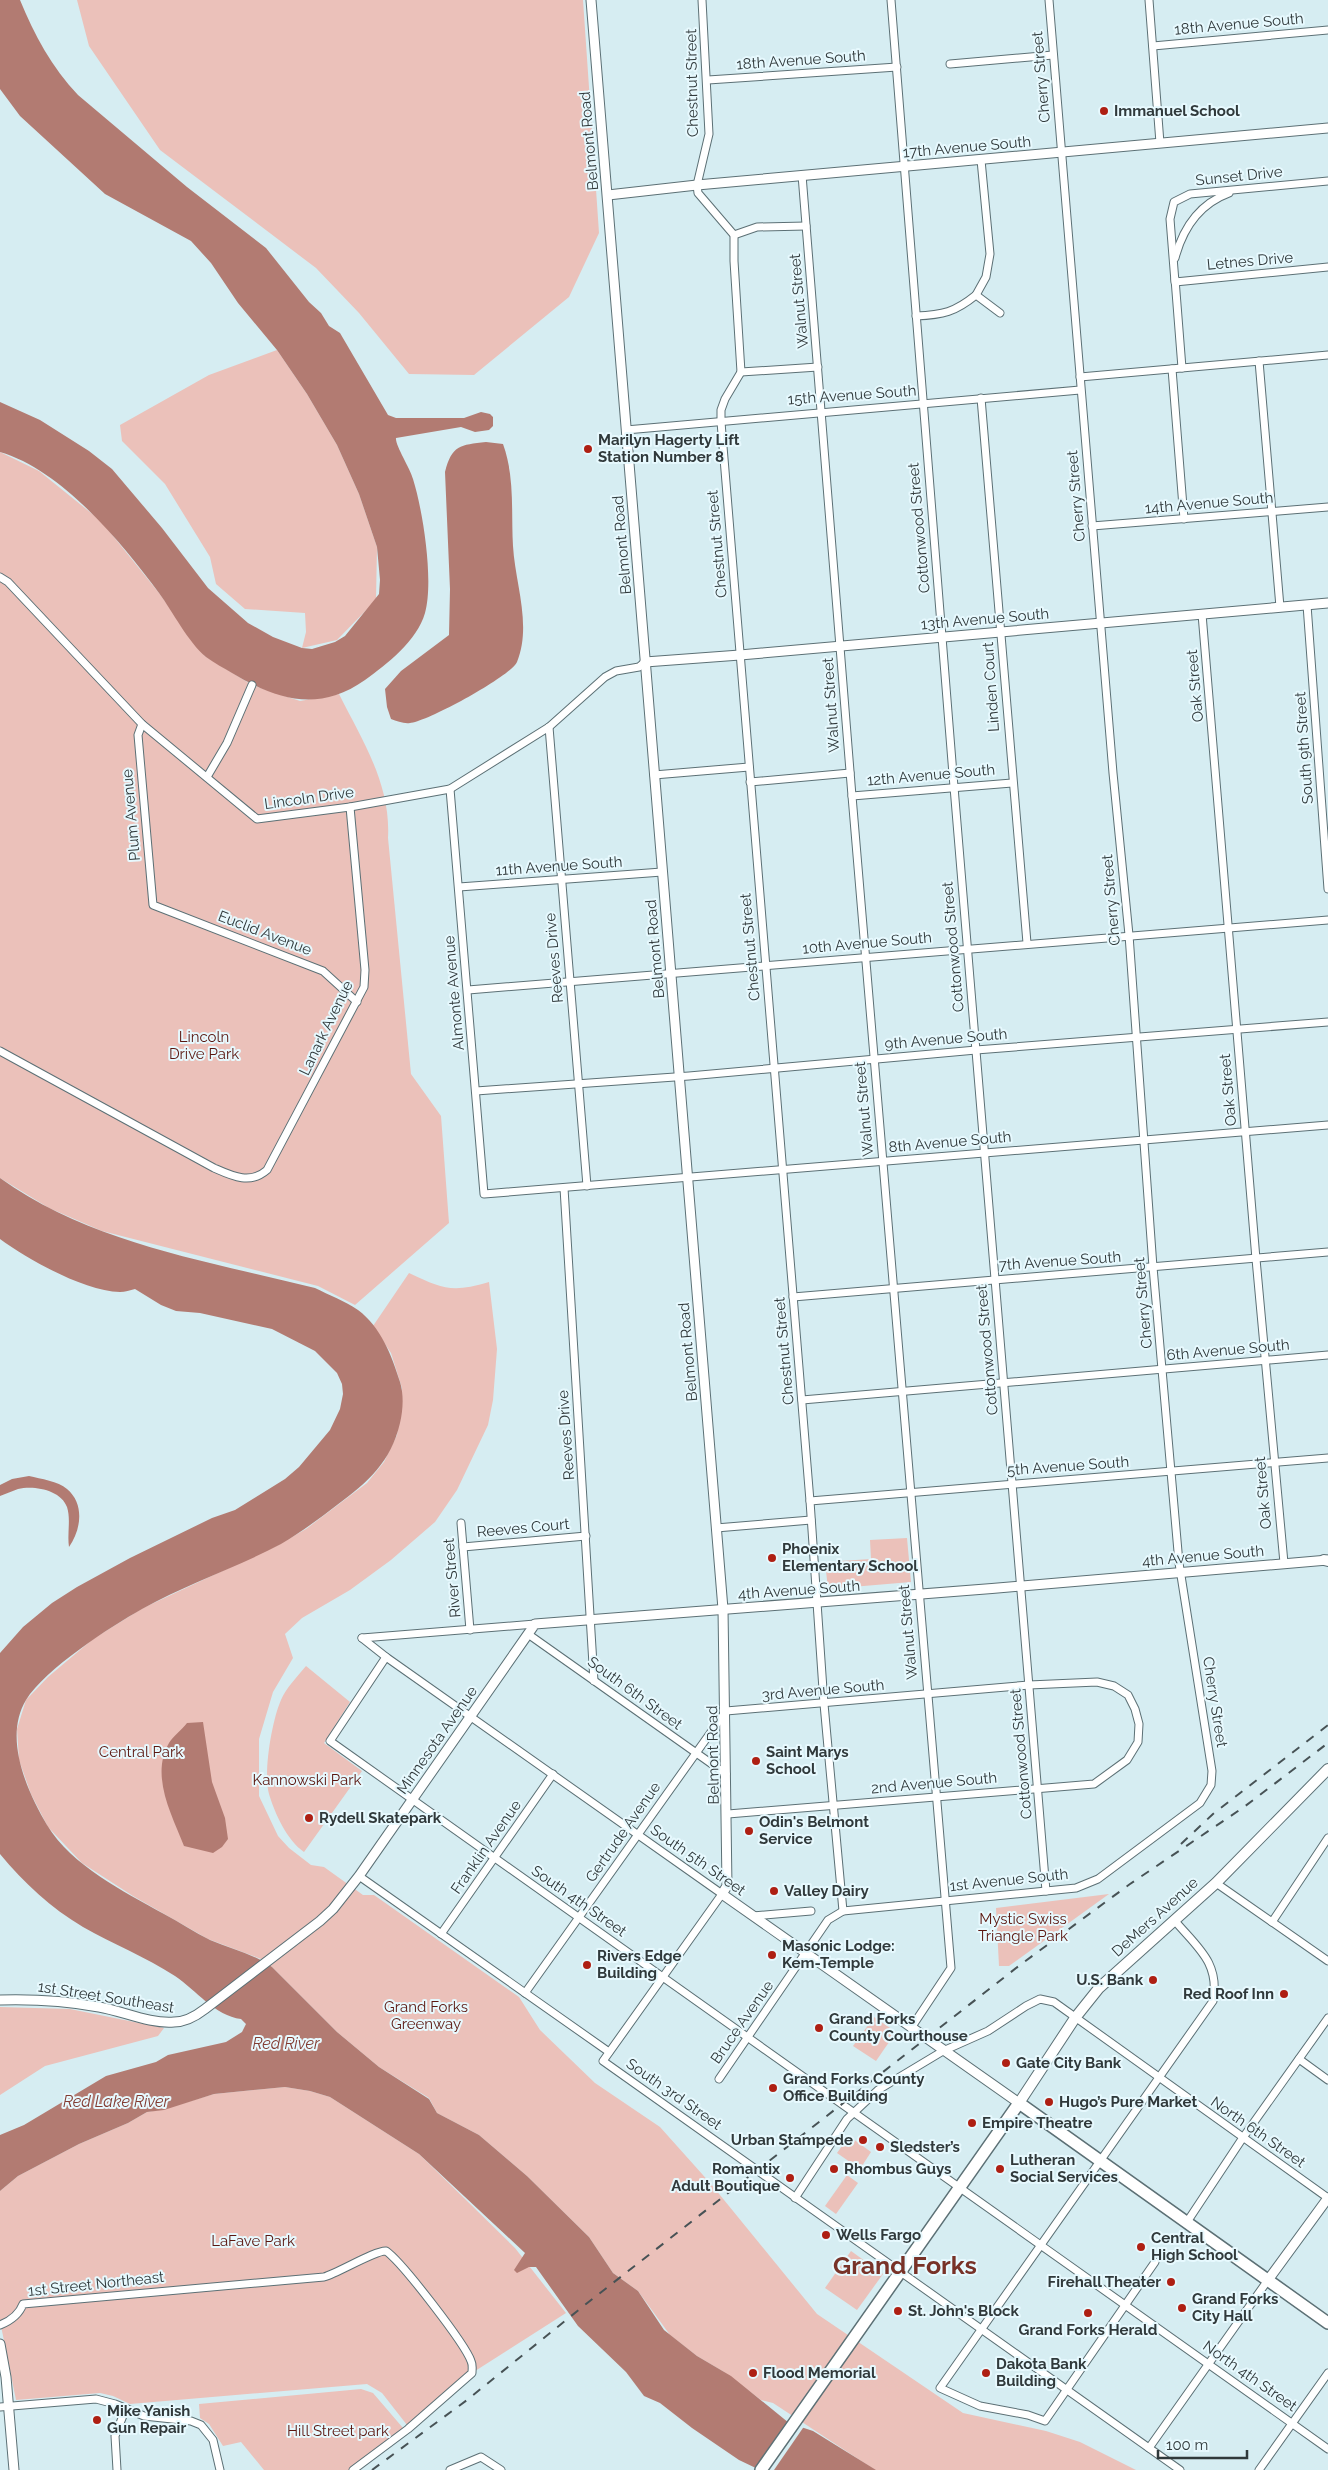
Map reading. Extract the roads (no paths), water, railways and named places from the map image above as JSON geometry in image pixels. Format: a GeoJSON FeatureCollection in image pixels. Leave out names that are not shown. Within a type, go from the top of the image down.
{"type":"FeatureCollection","features":[{"type":"Feature","properties":{"kind":"main road","name":"DeMers Avenue"},"geometry":{"type":"LineString","coordinates":[[761,2470],[1019,2103],[1075,2018],[1099,1988],[1175,1922],[1328,1769]]}},
{"type":"Feature","properties":{"kind":"main road"},"geometry":{"type":"LineString","coordinates":[[1019,2103],[1328,2323]]}},
{"type":"Feature","properties":{"kind":"street","name":"Belmont Road"},"geometry":{"type":"LineString","coordinates":[[591,0],[723,1609],[728,1814],[727,1886],[722,1894]]}},
{"type":"Feature","properties":{"kind":"street","name":"Chestnut Street"},"geometry":{"type":"LineString","coordinates":[[697,185],[709,134],[708,80],[702,0]]}},
{"type":"Feature","properties":{"kind":"street","name":"Cottonwood Street"},"geometry":{"type":"LineString","coordinates":[[891,0],[922,404],[1046,1891]]}},
{"type":"Feature","properties":{"kind":"street","name":"Cherry Street"},"geometry":{"type":"LineString","coordinates":[[1048,0],[1080,390],[1102,622],[1113,773],[1129,935],[1135,1038],[1171,1471],[1180,1571],[1212,1771],[1211,1785],[1207,1794]]}},
{"type":"Feature","properties":{"kind":"street"},"geometry":{"type":"LineString","coordinates":[[1149,0],[1160,143]]}},
{"type":"Feature","properties":{"kind":"street","name":"18th Avenue South"},"geometry":{"type":"LineString","coordinates":[[1153,46],[1328,30]]}},
{"type":"Feature","properties":{"kind":"street"},"geometry":{"type":"LineString","coordinates":[[950,64],[1053,55]]}},
{"type":"Feature","properties":{"kind":"street","name":"18th Avenue South"},"geometry":{"type":"LineString","coordinates":[[708,80],[897,67]]}},
{"type":"Feature","properties":{"kind":"street","name":"17th Avenue South"},"geometry":{"type":"LineString","coordinates":[[608,195],[697,185],[1328,128]]}},
{"type":"Feature","properties":{"kind":"street"},"geometry":{"type":"LineString","coordinates":[[916,316],[939,315],[960,308],[976,295],[986,278],[990,254],[981,160]]}},
{"type":"Feature","properties":{"kind":"street","name":"Walnut Street"},"geometry":{"type":"LineString","coordinates":[[802,176],[865,957],[911,1493],[934,1797],[951,1968],[911,2028]]}},
{"type":"Feature","properties":{"kind":"street","name":"Sunset Drive"},"geometry":{"type":"LineString","coordinates":[[1175,282],[1170,219],[1174,202],[1190,194],[1328,180]]}},
{"type":"Feature","properties":{"kind":"street"},"geometry":{"type":"LineString","coordinates":[[697,185],[698,193],[734,235],[741,372],[818,367]]}},
{"type":"Feature","properties":{"kind":"street"},"geometry":{"type":"LineString","coordinates":[[1182,368],[1174,262],[1180,239],[1189,223],[1217,197],[1240,190]]}},
{"type":"Feature","properties":{"kind":"street"},"geometry":{"type":"LineString","coordinates":[[734,235],[757,226],[806,226]]}},
{"type":"Feature","properties":{"kind":"street","name":"Letnes Drive"},"geometry":{"type":"LineString","coordinates":[[1175,282],[1328,268]]}},
{"type":"Feature","properties":{"kind":"street"},"geometry":{"type":"LineString","coordinates":[[976,295],[1000,313]]}},
{"type":"Feature","properties":{"kind":"street"},"geometry":{"type":"LineString","coordinates":[[1080,377],[1328,355]]}},
{"type":"Feature","properties":{"kind":"street"},"geometry":{"type":"LineString","coordinates":[[1259,362],[1280,607]]}},
{"type":"Feature","properties":{"kind":"street"},"geometry":{"type":"LineString","coordinates":[[1172,369],[1184,519]]}},
{"type":"Feature","properties":{"kind":"street","name":"Chestnut Street"},"geometry":{"type":"LineString","coordinates":[[741,372],[725,399],[721,410],[721,422],[812,1520],[824,1704],[843,1911]]}},
{"type":"Feature","properties":{"kind":"street","name":"15th Avenue South"},"geometry":{"type":"LineString","coordinates":[[626,430],[721,422],[772,415],[1080,390]]}},
{"type":"Feature","properties":{"kind":"street","name":"Linden Court"},"geometry":{"type":"LineString","coordinates":[[981,398],[1027,943]]}},
{"type":"Feature","properties":{"kind":"street","name":"14th Avenue South"},"geometry":{"type":"LineString","coordinates":[[1092,526],[1328,507]]}},
{"type":"Feature","properties":{"kind":"street","name":"Lincoln Drive"},"geometry":{"type":"LineString","coordinates":[[0,577],[8,582],[142,724],[257,819],[350,807],[450,789],[549,727],[605,677],[616,671],[639,667],[645,662]]}},
{"type":"Feature","properties":{"kind":"street","name":"13th Avenue South"},"geometry":{"type":"LineString","coordinates":[[645,662],[1328,603]]}},
{"type":"Feature","properties":{"kind":"street","name":"South 9th Street"},"geometry":{"type":"LineString","coordinates":[[1307,605],[1328,889]]}},
{"type":"Feature","properties":{"kind":"street","name":"Oak Street"},"geometry":{"type":"LineString","coordinates":[[1202,614],[1236,1030],[1284,1563]]}},
{"type":"Feature","properties":{"kind":"street"},"geometry":{"type":"LineString","coordinates":[[207,777],[227,743],[252,685]]}},
{"type":"Feature","properties":{"kind":"street","name":"Plum Avenue"},"geometry":{"type":"LineString","coordinates":[[142,724],[138,734],[153,905]]}},
{"type":"Feature","properties":{"kind":"street","name":"Reeves Drive"},"geometry":{"type":"LineString","coordinates":[[549,727],[587,1186]]}},
{"type":"Feature","properties":{"kind":"street"},"geometry":{"type":"LineString","coordinates":[[654,775],[749,768]]}},
{"type":"Feature","properties":{"kind":"street","name":"12th Avenue South"},"geometry":{"type":"LineString","coordinates":[[750,782],[850,773]]}},
{"type":"Feature","properties":{"kind":"street","name":"12th Avenue South"},"geometry":{"type":"LineString","coordinates":[[852,796],[1012,783]]}},
{"type":"Feature","properties":{"kind":"street","name":"Almonte Avenue"},"geometry":{"type":"LineString","coordinates":[[450,789],[484,1194]]}},
{"type":"Feature","properties":{"kind":"street","name":"Lanark Avenue"},"geometry":{"type":"LineString","coordinates":[[0,1052],[214,1168],[234,1177],[250,1179],[260,1177],[267,1170],[364,987],[365,970],[350,807]]}},
{"type":"Feature","properties":{"kind":"street","name":"11th Avenue South"},"geometry":{"type":"LineString","coordinates":[[459,887],[662,872]]}},
{"type":"Feature","properties":{"kind":"street","name":"Euclid Avenue"},"geometry":{"type":"LineString","coordinates":[[153,905],[323,971],[357,1002]]}},
{"type":"Feature","properties":{"kind":"street","name":"10th Avenue South"},"geometry":{"type":"LineString","coordinates":[[468,990],[1328,920]]}},
{"type":"Feature","properties":{"kind":"street","name":"9th Avenue South"},"geometry":{"type":"LineString","coordinates":[[476,1091],[680,1077],[976,1050],[1328,1022]]}},
{"type":"Feature","properties":{"kind":"street","name":"8th Avenue South"},"geometry":{"type":"LineString","coordinates":[[484,1194],[1328,1125]]}},
{"type":"Feature","properties":{"kind":"street","name":"Reeves Drive"},"geometry":{"type":"LineString","coordinates":[[564,1188],[594,1681]]}},
{"type":"Feature","properties":{"kind":"street","name":"7th Avenue South"},"geometry":{"type":"LineString","coordinates":[[794,1297],[1328,1252]]}},
{"type":"Feature","properties":{"kind":"street","name":"6th Avenue South"},"geometry":{"type":"LineString","coordinates":[[802,1400],[901,1390],[1328,1355]]}},
{"type":"Feature","properties":{"kind":"street","name":"5th Avenue South"},"geometry":{"type":"LineString","coordinates":[[810,1501],[1328,1458]]}},
{"type":"Feature","properties":{"kind":"street"},"geometry":{"type":"LineString","coordinates":[[716,1528],[812,1520]]}},
{"type":"Feature","properties":{"kind":"street","name":"River Street"},"geometry":{"type":"LineString","coordinates":[[462,1523],[470,1630]]}},
{"type":"Feature","properties":{"kind":"street","name":"Reeves Court"},"geometry":{"type":"LineString","coordinates":[[463,1547],[586,1536]]}},
{"type":"Feature","properties":{"kind":"street","name":"4th Avenue South"},"geometry":{"type":"LineString","coordinates":[[362,1638],[723,1609],[816,1604],[1180,1571],[1327,1560]]}},
{"type":"Feature","properties":{"kind":"street","name":"Minnesota Avenue"},"geometry":{"type":"LineString","coordinates":[[205,2009],[334,1909],[535,1624]]}},
{"type":"Feature","properties":{"kind":"street","name":"South 6th Street"},"geometry":{"type":"LineString","coordinates":[[528,1634],[726,1774]]}},
{"type":"Feature","properties":{"kind":"street","name":"South 5th Street"},"geometry":{"type":"LineString","coordinates":[[362,1638],[386,1657],[805,1954],[1019,2103]]}},
{"type":"Feature","properties":{"kind":"street","name":"South 4th Street"},"geometry":{"type":"LineString","coordinates":[[386,1657],[330,1741],[959,2188]]}},
{"type":"Feature","properties":{"kind":"street","name":"3rd Avenue South"},"geometry":{"type":"LineString","coordinates":[[726,1711],[1029,1685],[1098,1682],[1114,1686],[1128,1695],[1136,1709],[1139,1724]]}},
{"type":"Feature","properties":{"kind":"street","name":"Gertrude Avenue"},"geometry":{"type":"LineString","coordinates":[[525,1993],[726,1711]]}},
{"type":"Feature","properties":{"kind":"street","name":"2nd Avenue South"},"geometry":{"type":"LineString","coordinates":[[728,1814],[1094,1784],[1127,1760],[1138,1742],[1139,1724]]}},
{"type":"Feature","properties":{"kind":"street","name":"Franklin Avenue"},"geometry":{"type":"LineString","coordinates":[[442,1934],[553,1774]]}},
{"type":"Feature","properties":{"kind":"street","name":"1st Avenue South"},"geometry":{"type":"LineString","coordinates":[[843,1911],[1076,1888],[1098,1879],[1200,1803],[1207,1794]]}},
{"type":"Feature","properties":{"kind":"street"},"geometry":{"type":"LineString","coordinates":[[1272,1922],[1328,1838]]}},
{"type":"Feature","properties":{"kind":"street","name":"South 3rd Street"},"geometry":{"type":"LineString","coordinates":[[359,1876],[609,2052],[603,2061],[1180,2470]]}},
{"type":"Feature","properties":{"kind":"street"},"geometry":{"type":"LineString","coordinates":[[1216,1882],[1328,1962]]}},
{"type":"Feature","properties":{"kind":"street"},"geometry":{"type":"LineString","coordinates":[[609,2052],[722,1894]]}},
{"type":"Feature","properties":{"kind":"street"},"geometry":{"type":"LineString","coordinates":[[753,1916],[811,1911]]}},
{"type":"Feature","properties":{"kind":"street","name":"Bruce Avenue"},"geometry":{"type":"LineString","coordinates":[[719,2079],[828,1920],[843,1911]]}},
{"type":"Feature","properties":{"kind":"street"},"geometry":{"type":"LineString","coordinates":[[1155,2262],[1065,2389],[1045,2421],[1028,2415],[980,2406],[940,2388],[1213,2001],[1216,1985],[1213,1971],[1206,1956],[1175,1922]]}},
{"type":"Feature","properties":{"kind":"street","name":"1st Street Southeast"},"geometry":{"type":"LineString","coordinates":[[0,2000],[29,1999],[65,2002],[176,2022],[194,2017],[205,2009]]}},
{"type":"Feature","properties":{"kind":"street","name":"North 6th Street"},"geometry":{"type":"LineString","coordinates":[[795,2198],[853,2113],[892,2080],[944,2051],[988,2032],[1026,2006],[1040,1999],[1054,2002],[1158,2079],[1328,2198]]}},
{"type":"Feature","properties":{"kind":"street"},"geometry":{"type":"LineString","coordinates":[[1187,2222],[1242,2139],[1328,2018]]}},
{"type":"Feature","properties":{"kind":"street"},"geometry":{"type":"LineString","coordinates":[[1299,2059],[1328,2080]]}},
{"type":"Feature","properties":{"kind":"street","name":"North 4th Street"},"geometry":{"type":"LineString","coordinates":[[959,2188],[1328,2449]]}},
{"type":"Feature","properties":{"kind":"street"},"geometry":{"type":"LineString","coordinates":[[1149,2448],[1328,2198]]}},
{"type":"Feature","properties":{"kind":"street","name":"1st Street Northeast"},"geometry":{"type":"LineString","coordinates":[[0,2325],[13,2319],[20,2311],[22,2304],[324,2277],[344,2270],[382,2251],[392,2256],[466,2351],[472,2364],[470,2375],[403,2433],[353,2470]]}},
{"type":"Feature","properties":{"kind":"street"},"geometry":{"type":"LineString","coordinates":[[0,2344],[4,2407],[14,2470]]}},
{"type":"Feature","properties":{"kind":"street"},"geometry":{"type":"LineString","coordinates":[[1259,2470],[1328,2373]]}},
{"type":"Feature","properties":{"kind":"street"},"geometry":{"type":"LineString","coordinates":[[4,2407],[96,2399],[151,2418],[191,2421],[205,2429],[215,2443],[220,2470]]}},
{"type":"Feature","properties":{"kind":"street"},"geometry":{"type":"LineString","coordinates":[[117,2470],[115,2436],[126,2408]]}},
{"type":"Feature","properties":{"kind":"street"},"geometry":{"type":"LineString","coordinates":[[450,2470],[479,2458],[484,2458],[501,2470]]}},
{"type":"Feature","properties":{"kind":"water"},"geometry":{"type":"Polygon","coordinates":[[[0,0],[20,0],[44,50],[60,74],[78,95],[187,187],[266,248],[309,302],[321,313],[329,326],[340,333],[388,415],[396,418],[464,418],[481,412],[490,414],[493,417],[493,426],[489,430],[475,432],[461,427],[396,438],[413,479],[424,527],[428,565],[425,613],[415,633],[392,659],[374,674],[348,690],[331,697],[314,699],[281,696],[249,682],[209,659],[199,651],[159,593],[127,552],[89,510],[46,475],[23,461],[0,452],[0,402],[40,420],[89,451],[112,469],[162,528],[208,588],[248,623],[273,637],[302,648],[312,649],[335,642],[345,636],[379,594],[380,580],[377,547],[359,494],[337,445],[307,394],[277,350],[238,303],[211,263],[191,241],[105,194],[20,116],[0,89],[0,0]]]}},
{"type":"Feature","properties":{"kind":"water"},"geometry":{"type":"Polygon","coordinates":[[[486,442],[503,444],[509,469],[512,495],[514,560],[523,619],[521,648],[517,662],[500,677],[450,707],[419,721],[403,723],[391,719],[387,707],[385,689],[401,671],[449,635],[450,589],[445,472],[451,456],[458,448],[486,442]]]}},
{"type":"Feature","properties":{"kind":"water","name":"Red River"},"geometry":{"type":"Polygon","coordinates":[[[0,1178],[36,1201],[112,1235],[193,1259],[315,1288],[348,1304],[366,1317],[385,1343],[400,1382],[403,1397],[400,1423],[391,1449],[377,1470],[359,1488],[281,1544],[159,1600],[129,1617],[63,1662],[35,1688],[26,1700],[19,1715],[17,1747],[26,1781],[47,1825],[70,1853],[116,1887],[210,1940],[250,1955],[272,1967],[337,2032],[379,2067],[429,2099],[437,2113],[479,2135],[527,2176],[589,2237],[613,2273],[638,2291],[664,2330],[697,2356],[731,2376],[789,2423],[813,2431],[876,2470],[760,2470],[739,2460],[692,2428],[660,2403],[644,2396],[626,2372],[578,2326],[536,2267],[529,2267],[517,2273],[514,2270],[525,2253],[419,2154],[330,2097],[310,2091],[285,2087],[214,2094],[164,2110],[147,2112],[128,2123],[79,2144],[18,2176],[0,2191],[0,2135],[24,2125],[106,2076],[156,2062],[168,2055],[226,2042],[242,2032],[246,2024],[241,2019],[232,2017],[214,2008],[164,1969],[71,1920],[38,1894],[0,1854],[0,1653],[23,1627],[52,1603],[77,1587],[130,1558],[212,1518],[235,1510],[285,1479],[299,1467],[330,1430],[340,1409],[343,1394],[342,1384],[337,1373],[315,1351],[272,1329],[200,1313],[176,1311],[161,1305],[135,1289],[120,1292],[90,1286],[41,1265],[12,1247],[0,1239],[0,1178]]]}},
{"type":"Feature","properties":{"kind":"water"},"geometry":{"type":"Polygon","coordinates":[[[29,1476],[59,1484],[73,1495],[77,1502],[79,1509],[78,1525],[69,1547],[68,1512],[64,1501],[59,1496],[39,1488],[24,1488],[0,1496],[0,1485],[12,1479],[29,1476]]]}},
{"type":"Feature","properties":{"kind":"water"},"geometry":{"type":"Polygon","coordinates":[[[203,1722],[212,1782],[225,1818],[228,1839],[222,1847],[213,1853],[184,1846],[169,1808],[162,1782],[164,1756],[171,1740],[187,1723],[203,1722]]]}},
{"type":"Feature","properties":{"kind":"railway"},"geometry":{"type":"LineString","coordinates":[[1181,1844],[1213,1814],[1328,1725]]}},
{"type":"Feature","properties":{"kind":"railway"},"geometry":{"type":"LineString","coordinates":[[372,2470],[467,2400],[586,2304],[1020,1965],[1130,1884],[1244,1807],[1328,1743]]}},
{"type":"Feature","properties":{"kind":"place","name":"Immanuel School"},"geometry":{"type":"Point","coordinates":[1104,111]}},
{"type":"Feature","properties":{"kind":"place","name":"Marilyn Hagerty Lift Station Number 8"},"geometry":{"type":"Point","coordinates":[588,449]}},
{"type":"Feature","properties":{"kind":"place","name":"Phoenix Elementary School"},"geometry":{"type":"Point","coordinates":[772,1558]}},
{"type":"Feature","properties":{"kind":"place","name":"Saint Marys School"},"geometry":{"type":"Point","coordinates":[756,1761]}},
{"type":"Feature","properties":{"kind":"place","name":"Rydell Skatepark"},"geometry":{"type":"Point","coordinates":[309,1818]}},
{"type":"Feature","properties":{"kind":"place","name":"Odin's Belmont Service"},"geometry":{"type":"Point","coordinates":[749,1831]}},
{"type":"Feature","properties":{"kind":"place","name":"Valley Dairy"},"geometry":{"type":"Point","coordinates":[774,1891]}},
{"type":"Feature","properties":{"kind":"place","name":"Masonic Lodge: Kem-Temple"},"geometry":{"type":"Point","coordinates":[772,1955]}},
{"type":"Feature","properties":{"kind":"place","name":"Rivers Edge Building"},"geometry":{"type":"Point","coordinates":[587,1965]}},
{"type":"Feature","properties":{"kind":"place","name":"U.S. Bank"},"geometry":{"type":"Point","coordinates":[1153,1980]}},
{"type":"Feature","properties":{"kind":"place","name":"Red Roof Inn"},"geometry":{"type":"Point","coordinates":[1284,1994]}},
{"type":"Feature","properties":{"kind":"place","name":"Grand Forks County Courthouse"},"geometry":{"type":"Point","coordinates":[819,2028]}},
{"type":"Feature","properties":{"kind":"place","name":"Gate City Bank"},"geometry":{"type":"Point","coordinates":[1006,2063]}},
{"type":"Feature","properties":{"kind":"place","name":"Grand Forks County Office Building"},"geometry":{"type":"Point","coordinates":[773,2088]}},
{"type":"Feature","properties":{"kind":"place","name":"Hugo’s Pure Market"},"geometry":{"type":"Point","coordinates":[1049,2102]}},
{"type":"Feature","properties":{"kind":"place","name":"Empire Theatre"},"geometry":{"type":"Point","coordinates":[972,2123]}},
{"type":"Feature","properties":{"kind":"place","name":"Urban Stampede"},"geometry":{"type":"Point","coordinates":[863,2140]}},
{"type":"Feature","properties":{"kind":"place","name":"Sledster’s"},"geometry":{"type":"Point","coordinates":[880,2147]}},
{"type":"Feature","properties":{"kind":"place","name":"Rhombus Guys"},"geometry":{"type":"Point","coordinates":[834,2169]}},
{"type":"Feature","properties":{"kind":"place","name":"Lutheran Social Services"},"geometry":{"type":"Point","coordinates":[1000,2169]}},
{"type":"Feature","properties":{"kind":"place","name":"Romantix Adult Boutique"},"geometry":{"type":"Point","coordinates":[790,2178]}},
{"type":"Feature","properties":{"kind":"place","name":"Wells Fargo"},"geometry":{"type":"Point","coordinates":[826,2235]}},
{"type":"Feature","properties":{"kind":"place","name":"Central High School"},"geometry":{"type":"Point","coordinates":[1141,2247]}},
{"type":"Feature","properties":{"kind":"place","name":"Firehall Theater"},"geometry":{"type":"Point","coordinates":[1171,2282]}},
{"type":"Feature","properties":{"kind":"place","name":"Grand Forks City Hall"},"geometry":{"type":"Point","coordinates":[1182,2308]}},
{"type":"Feature","properties":{"kind":"place","name":"St. John's Block"},"geometry":{"type":"Point","coordinates":[898,2311]}},
{"type":"Feature","properties":{"kind":"place","name":"Grand Forks Herald"},"geometry":{"type":"Point","coordinates":[1088,2313]}},
{"type":"Feature","properties":{"kind":"place","name":"Flood Memorial"},"geometry":{"type":"Point","coordinates":[753,2373]}},
{"type":"Feature","properties":{"kind":"place","name":"Dakota Bank Building"},"geometry":{"type":"Point","coordinates":[986,2373]}},
{"type":"Feature","properties":{"kind":"place","name":"Mike Yanish Gun Repair"},"geometry":{"type":"Point","coordinates":[97,2420]}},
{"type":"Feature","properties":{"kind":"district","name":"Grand Forks"},"geometry":{"type":"Point","coordinates":[905,2265]}},
{"type":"Feature","properties":{"kind":"park label","name":"Lincoln Drive Park"},"geometry":{"type":"Point","coordinates":[204,1046]}},
{"type":"Feature","properties":{"kind":"park label","name":"Central Park"},"geometry":{"type":"Point","coordinates":[141,1752]}},
{"type":"Feature","properties":{"kind":"park label","name":"Kannowski Park"},"geometry":{"type":"Point","coordinates":[307,1780]}},
{"type":"Feature","properties":{"kind":"park label","name":"Mystic Swiss Triangle Park"},"geometry":{"type":"Point","coordinates":[1023,1928]}},
{"type":"Feature","properties":{"kind":"park label","name":"Grand Forks Greenway"},"geometry":{"type":"Point","coordinates":[426,2016]}},
{"type":"Feature","properties":{"kind":"park label","name":"LaFave Park"},"geometry":{"type":"Point","coordinates":[253,2241]}},
{"type":"Feature","properties":{"kind":"park label","name":"Hill Street park"},"geometry":{"type":"Point","coordinates":[338,2431]}},
{"type":"Feature","properties":{"kind":"water label","name":"Red Lake River"},"geometry":{"type":"Point","coordinates":[116,2101]}}]}
